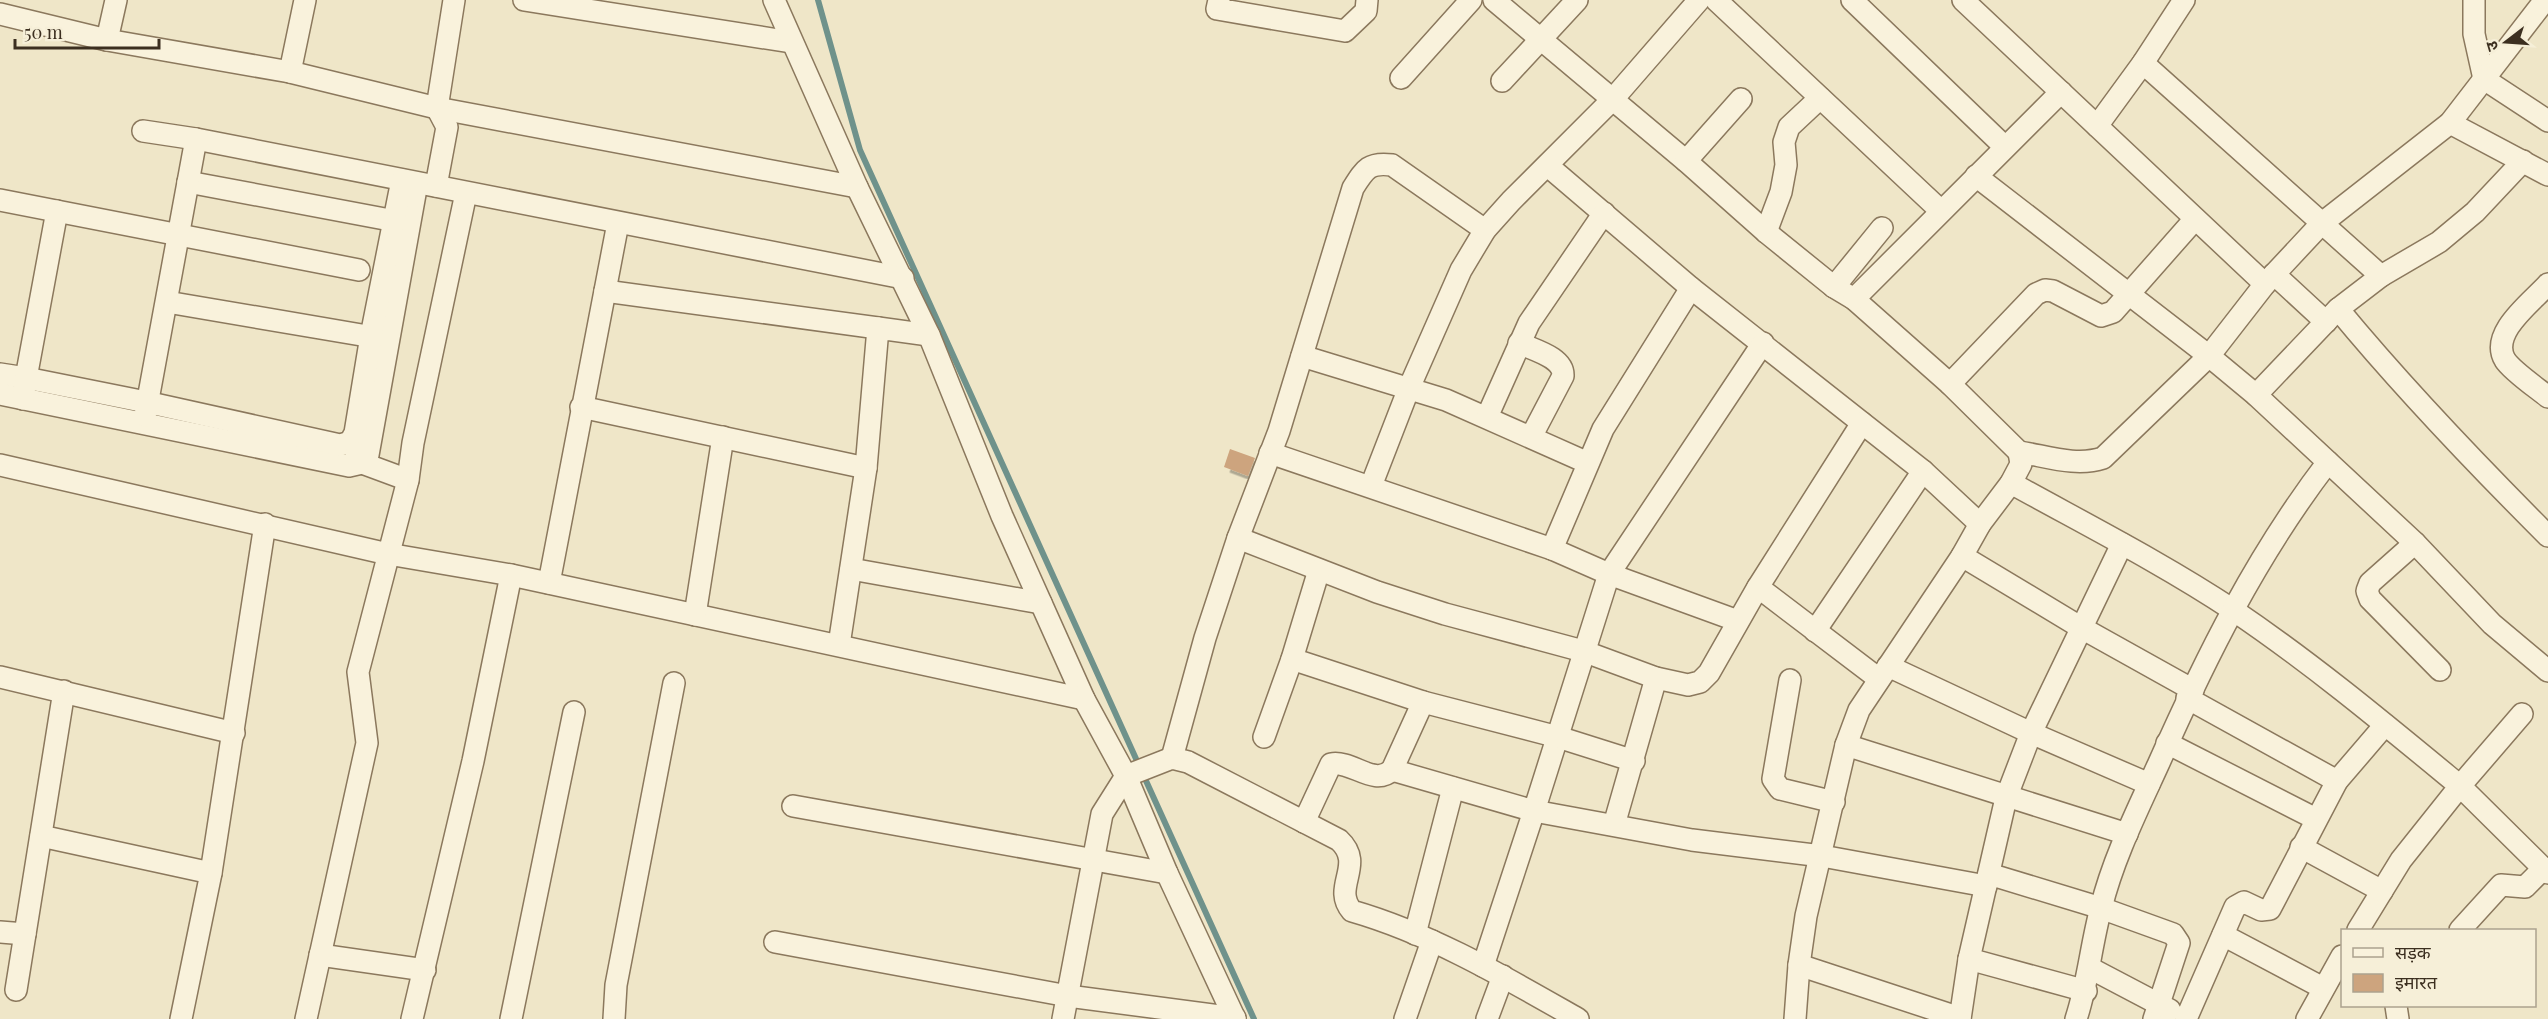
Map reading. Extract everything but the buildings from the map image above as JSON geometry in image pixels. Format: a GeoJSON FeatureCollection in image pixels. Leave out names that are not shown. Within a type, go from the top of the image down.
{"type":"FeatureCollection","features":[{"type":"Feature","properties":{"kind":"street"},"geometry":{"type":"LineString","coordinates":[[107,39],[116,0]]}},
{"type":"Feature","properties":{"kind":"street"},"geometry":{"type":"LineString","coordinates":[[290,72],[305,0]]}},
{"type":"Feature","properties":{"kind":"street"},"geometry":{"type":"LineString","coordinates":[[0,374],[24,388],[145,412],[340,445],[350,442],[355,434],[380,338],[402,222],[418,183],[447,127],[437,108],[454,0]]}},
{"type":"Feature","properties":{"kind":"street"},"geometry":{"type":"LineString","coordinates":[[524,0],[791,42]]}},
{"type":"Feature","properties":{"kind":"street"},"geometry":{"type":"LineString","coordinates":[[774,0],[857,187],[929,335],[1041,603],[1084,699],[1132,773],[1167,873],[1235,1019]]}},
{"type":"Feature","properties":{"kind":"street"},"geometry":{"type":"LineString","coordinates":[[1219,0],[1217,9],[1345,31],[1366,11],[1367,0]]}},
{"type":"Feature","properties":{"kind":"street"},"geometry":{"type":"LineString","coordinates":[[1401,78],[1471,0]]}},
{"type":"Feature","properties":{"kind":"street"},"geometry":{"type":"LineString","coordinates":[[1494,0],[1686,161],[1766,232],[1834,287],[1854,299],[1950,384],[2019,452],[2077,462],[2090,462],[2103,458],[2210,356],[2269,279],[2321,224],[2450,123],[2545,0]]}},
{"type":"Feature","properties":{"kind":"street"},"geometry":{"type":"LineString","coordinates":[[1502,81],[1577,0]]}},
{"type":"Feature","properties":{"kind":"street"},"geometry":{"type":"LineString","coordinates":[[1371,486],[1409,388],[1461,270],[1485,230],[1613,99],[1699,0]]}},
{"type":"Feature","properties":{"kind":"street"},"geometry":{"type":"LineString","coordinates":[[1716,0],[1941,211]]}},
{"type":"Feature","properties":{"kind":"street"},"geometry":{"type":"LineString","coordinates":[[1852,0],[2005,147]]}},
{"type":"Feature","properties":{"kind":"street"},"geometry":{"type":"LineString","coordinates":[[1963,0],[2195,219],[2269,279],[2332,315],[2382,363],[2472,460],[2548,536]]}},
{"type":"Feature","properties":{"kind":"street"},"geometry":{"type":"LineString","coordinates":[[2097,126],[2143,63],[2184,0]]}},
{"type":"Feature","properties":{"kind":"street"},"geometry":{"type":"LineString","coordinates":[[2474,0],[2474,34],[2484,79],[2548,121]]}},
{"type":"Feature","properties":{"kind":"street"},"geometry":{"type":"LineString","coordinates":[[0,14],[107,39],[290,72],[437,108],[857,187]]}},
{"type":"Feature","properties":{"kind":"street"},"geometry":{"type":"LineString","coordinates":[[2143,63],[2381,276]]}},
{"type":"Feature","properties":{"kind":"street"},"geometry":{"type":"LineString","coordinates":[[1854,299],[2061,92]]}},
{"type":"Feature","properties":{"kind":"street"},"geometry":{"type":"LineString","coordinates":[[1766,232],[1780,192],[1786,165],[1784,142],[1789,127],[1820,98]]}},
{"type":"Feature","properties":{"kind":"street"},"geometry":{"type":"LineString","coordinates":[[1686,161],[1741,99]]}},
{"type":"Feature","properties":{"kind":"street"},"geometry":{"type":"LineString","coordinates":[[2450,123],[2548,175]]}},
{"type":"Feature","properties":{"kind":"street"},"geometry":{"type":"LineString","coordinates":[[143,131],[196,139],[903,278]]}},
{"type":"Feature","properties":{"kind":"street"},"geometry":{"type":"LineString","coordinates":[[145,412],[196,139]]}},
{"type":"Feature","properties":{"kind":"street"},"geometry":{"type":"LineString","coordinates":[[2256,395],[2332,315],[2381,276],[2439,242],[2475,212],[2523,161]]}},
{"type":"Feature","properties":{"kind":"street"},"geometry":{"type":"LineString","coordinates":[[1167,759],[1238,538],[1270,453],[1302,356],[1353,188],[1364,171],[1377,163],[1392,165],[1485,230]]}},
{"type":"Feature","properties":{"kind":"street"},"geometry":{"type":"LineString","coordinates":[[1548,166],[1691,288],[1923,471],[1980,524]]}},
{"type":"Feature","properties":{"kind":"street"},"geometry":{"type":"LineString","coordinates":[[1976,176],[2210,356],[2256,395],[2415,543],[2492,624],[2548,671]]}},
{"type":"Feature","properties":{"kind":"street"},"geometry":{"type":"LineString","coordinates":[[188,182],[402,222]]}},
{"type":"Feature","properties":{"kind":"street"},"geometry":{"type":"LineString","coordinates":[[306,1019],[367,742],[358,672],[408,480],[413,443],[466,193]]}},
{"type":"Feature","properties":{"kind":"street"},"geometry":{"type":"LineString","coordinates":[[0,200],[360,270]]}},
{"type":"Feature","properties":{"kind":"street"},"geometry":{"type":"LineString","coordinates":[[24,388],[57,211]]}},
{"type":"Feature","properties":{"kind":"street"},"geometry":{"type":"LineString","coordinates":[[1487,417],[1519,344],[1550,290],[1604,213]]}},
{"type":"Feature","properties":{"kind":"street"},"geometry":{"type":"LineString","coordinates":[[1950,384],[2036,294],[2045,290],[2053,291],[2101,316],[2113,312],[2195,219]]}},
{"type":"Feature","properties":{"kind":"street"},"geometry":{"type":"LineString","coordinates":[[549,584],[581,406],[618,223]]}},
{"type":"Feature","properties":{"kind":"street"},"geometry":{"type":"LineString","coordinates":[[1834,287],[1882,228]]}},
{"type":"Feature","properties":{"kind":"street"},"geometry":{"type":"LineString","coordinates":[[2548,284],[2507,329],[2501,345],[2506,361],[2548,397]]}},
{"type":"Feature","properties":{"kind":"street"},"geometry":{"type":"LineString","coordinates":[[1552,549],[1608,419],[1691,288]]}},
{"type":"Feature","properties":{"kind":"street"},"geometry":{"type":"LineString","coordinates":[[605,291],[929,335]]}},
{"type":"Feature","properties":{"kind":"street"},"geometry":{"type":"LineString","coordinates":[[167,302],[380,338]]}},
{"type":"Feature","properties":{"kind":"street"},"geometry":{"type":"LineString","coordinates":[[839,645],[867,468],[878,328]]}},
{"type":"Feature","properties":{"kind":"street"},"geometry":{"type":"LineString","coordinates":[[362,463],[368,455],[380,338]]}},
{"type":"Feature","properties":{"kind":"street"},"geometry":{"type":"LineString","coordinates":[[1483,966],[1609,574],[1762,343]]}},
{"type":"Feature","properties":{"kind":"street"},"geometry":{"type":"LineString","coordinates":[[1519,344],[1558,362],[1563,369],[1563,376],[1531,437]]}},
{"type":"Feature","properties":{"kind":"street"},"geometry":{"type":"LineString","coordinates":[[1302,356],[1409,388],[1487,417],[1588,463]]}},
{"type":"Feature","properties":{"kind":"street"},"geometry":{"type":"LineString","coordinates":[[0,394],[24,388]]}},
{"type":"Feature","properties":{"kind":"street"},"geometry":{"type":"LineString","coordinates":[[581,406],[867,468]]}},
{"type":"Feature","properties":{"kind":"street"},"geometry":{"type":"LineString","coordinates":[[145,412],[349,466],[362,463],[408,480]]}},
{"type":"Feature","properties":{"kind":"street"},"geometry":{"type":"LineString","coordinates":[[1238,538],[1319,570],[1445,614],[1583,651],[1656,678],[1688,685],[1700,682],[1709,673],[1758,587],[1862,423]]}},
{"type":"Feature","properties":{"kind":"street"},"geometry":{"type":"LineString","coordinates":[[695,615],[723,437]]}},
{"type":"Feature","properties":{"kind":"street"},"geometry":{"type":"LineString","coordinates":[[350,442],[362,463]]}},
{"type":"Feature","properties":{"kind":"street"},"geometry":{"type":"LineString","coordinates":[[1795,1019],[1806,916],[1822,856],[1846,745],[1859,710],[1962,556],[1980,524],[2011,483],[2021,464],[2019,452]]}},
{"type":"Feature","properties":{"kind":"street"},"geometry":{"type":"LineString","coordinates":[[1270,453],[1552,549],[1609,574],[1738,621]]}},
{"type":"Feature","properties":{"kind":"street"},"geometry":{"type":"LineString","coordinates":[[2076,1019],[2086,991],[2101,908],[2127,834],[2167,743],[2231,609],[2291,511],[2328,462]]}},
{"type":"Feature","properties":{"kind":"street"},"geometry":{"type":"LineString","coordinates":[[0,465],[388,554],[511,575],[1084,699]]}},
{"type":"Feature","properties":{"kind":"street"},"geometry":{"type":"LineString","coordinates":[[1815,631],[1923,471]]}},
{"type":"Feature","properties":{"kind":"street"},"geometry":{"type":"LineString","coordinates":[[2011,483],[2122,544],[2231,609],[2318,670],[2460,786],[2546,871],[2525,887],[2501,885],[2461,929]]}},
{"type":"Feature","properties":{"kind":"street"},"geometry":{"type":"LineString","coordinates":[[181,1019],[211,873],[265,524]]}},
{"type":"Feature","properties":{"kind":"street"},"geometry":{"type":"LineString","coordinates":[[2415,543],[2370,583],[2367,591],[2370,599],[2440,670]]}},
{"type":"Feature","properties":{"kind":"street"},"geometry":{"type":"LineString","coordinates":[[1799,965],[1960,1018],[1969,959],[2007,798],[2031,733],[2080,627],[2122,544]]}},
{"type":"Feature","properties":{"kind":"street"},"geometry":{"type":"LineString","coordinates":[[1962,556],[2337,782]]}},
{"type":"Feature","properties":{"kind":"street"},"geometry":{"type":"LineString","coordinates":[[851,569],[1041,603]]}},
{"type":"Feature","properties":{"kind":"street"},"geometry":{"type":"LineString","coordinates":[[1264,737],[1292,659],[1319,570]]}},
{"type":"Feature","properties":{"kind":"street"},"geometry":{"type":"LineString","coordinates":[[411,1019],[476,750],[511,575]]}},
{"type":"Feature","properties":{"kind":"street"},"geometry":{"type":"LineString","coordinates":[[1758,587],[1815,631],[1883,672],[2149,784]]}},
{"type":"Feature","properties":{"kind":"street"},"geometry":{"type":"LineString","coordinates":[[1292,659],[1423,702],[1558,737],[1634,761]]}},
{"type":"Feature","properties":{"kind":"street"},"geometry":{"type":"LineString","coordinates":[[0,678],[64,691],[234,733]]}},
{"type":"Feature","properties":{"kind":"street"},"geometry":{"type":"LineString","coordinates":[[1614,825],[1656,678]]}},
{"type":"Feature","properties":{"kind":"street"},"geometry":{"type":"LineString","coordinates":[[1790,680],[1773,778],[1775,785],[1780,789],[1834,802]]}},
{"type":"Feature","properties":{"kind":"street"},"geometry":{"type":"LineString","coordinates":[[614,1019],[618,975],[674,683]]}},
{"type":"Feature","properties":{"kind":"street"},"geometry":{"type":"LineString","coordinates":[[16,990],[64,691]]}},
{"type":"Feature","properties":{"kind":"street"},"geometry":{"type":"LineString","coordinates":[[1304,822],[1331,764],[1340,762],[1378,777],[1386,776],[1392,770],[1423,702]]}},
{"type":"Feature","properties":{"kind":"street"},"geometry":{"type":"LineString","coordinates":[[511,1019],[574,712]]}},
{"type":"Feature","properties":{"kind":"street"},"geometry":{"type":"LineString","coordinates":[[2359,929],[2401,860],[2522,714]]}},
{"type":"Feature","properties":{"kind":"street"},"geometry":{"type":"LineString","coordinates":[[2090,968],[2157,1012],[2187,1019],[2237,904],[2244,902],[2261,910],[2270,909],[2337,782],[2385,725]]}},
{"type":"Feature","properties":{"kind":"street"},"geometry":{"type":"LineString","coordinates":[[2167,743],[2316,819]]}},
{"type":"Feature","properties":{"kind":"street"},"geometry":{"type":"LineString","coordinates":[[1846,745],[2007,798],[2127,834]]}},
{"type":"Feature","properties":{"kind":"street"},"geometry":{"type":"LineString","coordinates":[[1063,1019],[1102,814],[1111,796],[1132,773],[1167,759],[1188,762],[1339,840],[1348,848],[1352,861],[1345,890],[1345,903],[1352,911],[1423,938],[1483,966],[1578,1019]]}},
{"type":"Feature","properties":{"kind":"street"},"geometry":{"type":"LineString","coordinates":[[1392,770],[1534,811],[1692,840],[1988,880],[2101,908],[2174,934],[2178,938],[2157,1012]]}},
{"type":"Feature","properties":{"kind":"street"},"geometry":{"type":"LineString","coordinates":[[1405,1019],[1453,788]]}},
{"type":"Feature","properties":{"kind":"street"},"geometry":{"type":"LineString","coordinates":[[793,806],[1167,873]]}},
{"type":"Feature","properties":{"kind":"street"},"geometry":{"type":"LineString","coordinates":[[41,836],[211,873]]}},
{"type":"Feature","properties":{"kind":"street"},"geometry":{"type":"LineString","coordinates":[[2301,848],[2382,891]]}},
{"type":"Feature","properties":{"kind":"street"},"geometry":{"type":"LineString","coordinates":[[0,932],[24,934]]}},
{"type":"Feature","properties":{"kind":"street"},"geometry":{"type":"LineString","coordinates":[[2223,934],[2323,988]]}},
{"type":"Feature","properties":{"kind":"street"},"geometry":{"type":"LineString","coordinates":[[775,942],[1068,996],[1235,1019]]}},
{"type":"Feature","properties":{"kind":"street"},"geometry":{"type":"LineString","coordinates":[[320,955],[424,970]]}},
{"type":"Feature","properties":{"kind":"street"},"geometry":{"type":"LineString","coordinates":[[1969,959],[2086,991]]}},
{"type":"Feature","properties":{"kind":"street"},"geometry":{"type":"LineString","coordinates":[[2307,1019],[2341,959]]}},
{"type":"Feature","properties":{"kind":"street"},"geometry":{"type":"LineString","coordinates":[[1487,1019],[1503,976]]}},
{"type":"Feature","properties":{"kind":"waterway"},"geometry":{"type":"LineString","coordinates":[[818,0],[860,150],[1254,1019]]}}]}
